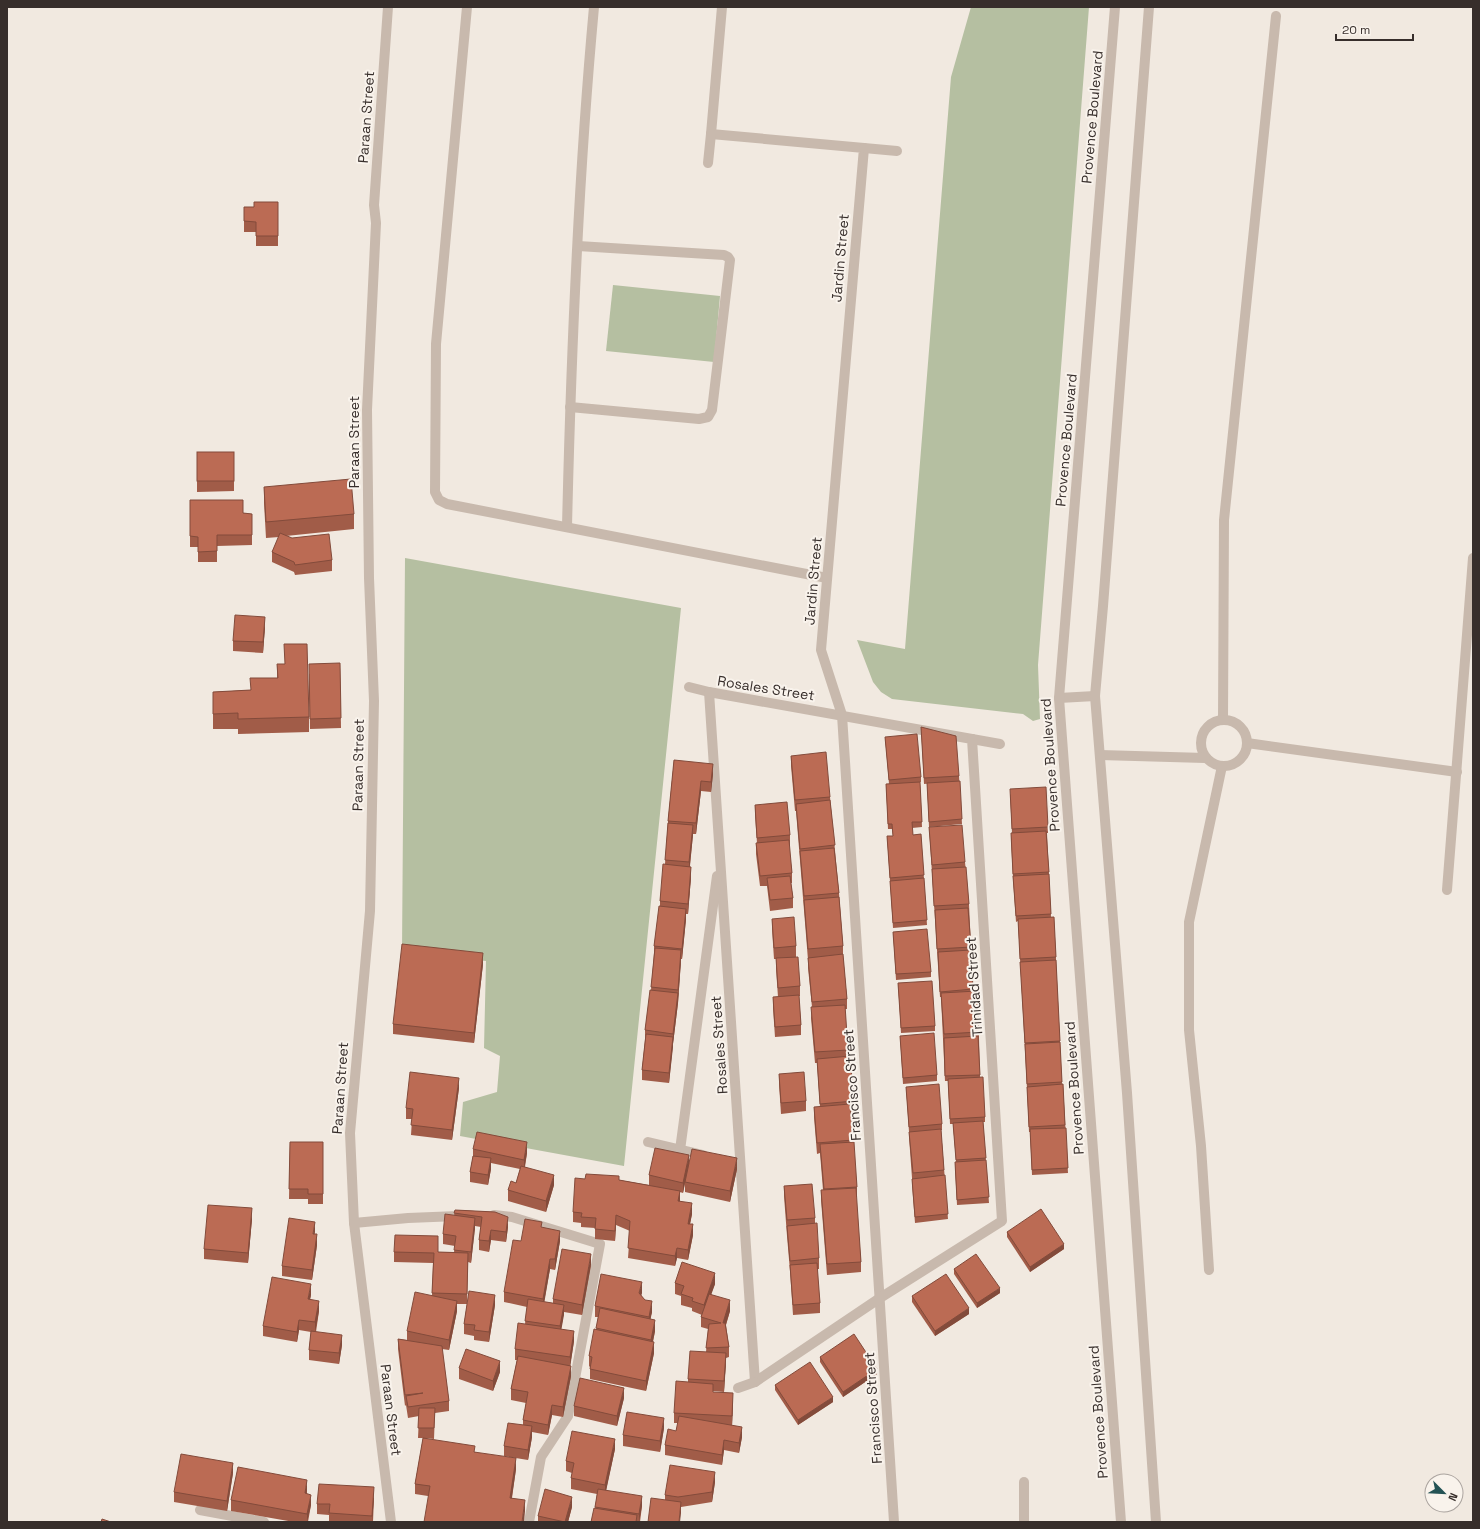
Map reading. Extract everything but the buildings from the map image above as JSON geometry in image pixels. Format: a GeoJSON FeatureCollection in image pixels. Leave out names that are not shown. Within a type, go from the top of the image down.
{"type":"FeatureCollection","features":[{"type":"Feature","properties":{"kind":"street","name":"Paraan Street"},"geometry":{"type":"LineString","coordinates":[[388,7],[374,205],[376,223],[367,410],[369,578],[374,709],[370,910],[350,1133],[354,1223],[391,1522]]}},
{"type":"Feature","properties":{"kind":"street"},"geometry":{"type":"LineString","coordinates":[[468,7],[436,344],[435,492],[438,500],[447,504],[827,578]]}},
{"type":"Feature","properties":{"kind":"street"},"geometry":{"type":"LineString","coordinates":[[567,527],[570,407],[578,246],[587,76],[594,7]]}},
{"type":"Feature","properties":{"kind":"street"},"geometry":{"type":"LineString","coordinates":[[708,163],[722,7]]}},
{"type":"Feature","properties":{"kind":"street","name":"Provence Boulevard"},"geometry":{"type":"LineString","coordinates":[[1115,7],[1059,698],[1121,1522]]}},
{"type":"Feature","properties":{"kind":"street"},"geometry":{"type":"LineString","coordinates":[[1149,7],[1095,696],[1127,1093],[1156,1522]]}},
{"type":"Feature","properties":{"kind":"street"},"geometry":{"type":"LineString","coordinates":[[1223,719],[1224,520],[1276,16]]}},
{"type":"Feature","properties":{"kind":"street"},"geometry":{"type":"LineString","coordinates":[[711,134],[897,151]]}},
{"type":"Feature","properties":{"kind":"street","name":"Jardin Street"},"geometry":{"type":"LineString","coordinates":[[821,650],[864,148]]}},
{"type":"Feature","properties":{"kind":"street"},"geometry":{"type":"LineString","coordinates":[[570,407],[699,419],[708,417],[712,410],[730,260],[724,255],[578,246]]}},
{"type":"Feature","properties":{"kind":"street"},"geometry":{"type":"LineString","coordinates":[[1447,890],[1473,558]]}},
{"type":"Feature","properties":{"kind":"street","name":"Francisco Street"},"geometry":{"type":"LineString","coordinates":[[821,650],[842,715],[894,1522]]}},
{"type":"Feature","properties":{"kind":"street"},"geometry":{"type":"LineString","coordinates":[[689,687],[709,692]]}},
{"type":"Feature","properties":{"kind":"street","name":"Rosales Street"},"geometry":{"type":"LineString","coordinates":[[756,1382],[737,1162],[720,854],[709,692],[842,715]]}},
{"type":"Feature","properties":{"kind":"street"},"geometry":{"type":"LineString","coordinates":[[1059,698],[1095,696]]}},
{"type":"Feature","properties":{"kind":"street"},"geometry":{"type":"LineString","coordinates":[[842,715],[1000,744]]}},
{"type":"Feature","properties":{"kind":"street"},"geometry":{"type":"LineString","coordinates":[[1223,719],[1233,721],[1240,726],[1246,734],[1247,743],[1245,752],[1240,760],[1231,765],[1222,766],[1213,764],[1205,758],[1201,749],[1200,741],[1202,732],[1207,725],[1215,720],[1223,719]]}},
{"type":"Feature","properties":{"kind":"street","name":"Trinidad Street"},"geometry":{"type":"LineString","coordinates":[[880,1298],[1002,1221],[972,739]]}},
{"type":"Feature","properties":{"kind":"street"},"geometry":{"type":"LineString","coordinates":[[1247,743],[1457,772]]}},
{"type":"Feature","properties":{"kind":"street"},"geometry":{"type":"LineString","coordinates":[[1100,754],[1205,758]]}},
{"type":"Feature","properties":{"kind":"street"},"geometry":{"type":"LineString","coordinates":[[1209,1270],[1201,1146],[1190,1030],[1189,922],[1222,766]]}},
{"type":"Feature","properties":{"kind":"street"},"geometry":{"type":"LineString","coordinates":[[680,1150],[720,854]]}},
{"type":"Feature","properties":{"kind":"street"},"geometry":{"type":"LineString","coordinates":[[648,1142],[711,1156]]}},
{"type":"Feature","properties":{"kind":"street"},"geometry":{"type":"LineString","coordinates":[[486,1215],[512,1217],[600,1244],[568,1416],[541,1457],[529,1522]]}},
{"type":"Feature","properties":{"kind":"street"},"geometry":{"type":"LineString","coordinates":[[354,1223],[408,1218],[470,1216]]}},
{"type":"Feature","properties":{"kind":"street"},"geometry":{"type":"LineString","coordinates":[[738,1388],[756,1382],[880,1298]]}},
{"type":"Feature","properties":{"kind":"street"},"geometry":{"type":"LineString","coordinates":[[1024,1482],[1024,1522]]}},
{"type":"Feature","properties":{"kind":"street"},"geometry":{"type":"LineString","coordinates":[[200,1510],[264,1522]]}},
{"type":"Feature","properties":{"kind":"green space"},"geometry":{"type":"Polygon","coordinates":[[[971,7],[1089,7],[1038,665],[1040,719],[1033,721],[1023,714],[892,699],[881,692],[873,682],[857,640],[905,649],[951,77],[971,7]]]}},
{"type":"Feature","properties":{"kind":"green space"},"geometry":{"type":"Polygon","coordinates":[[[613,285],[720,296],[714,362],[606,351],[613,285]]]}},
{"type":"Feature","properties":{"kind":"green space"},"geometry":{"type":"Polygon","coordinates":[[[405,558],[681,608],[624,1166],[460,1136],[463,1102],[497,1092],[500,1056],[484,1048],[486,961],[402,952],[405,558]]]}}]}
